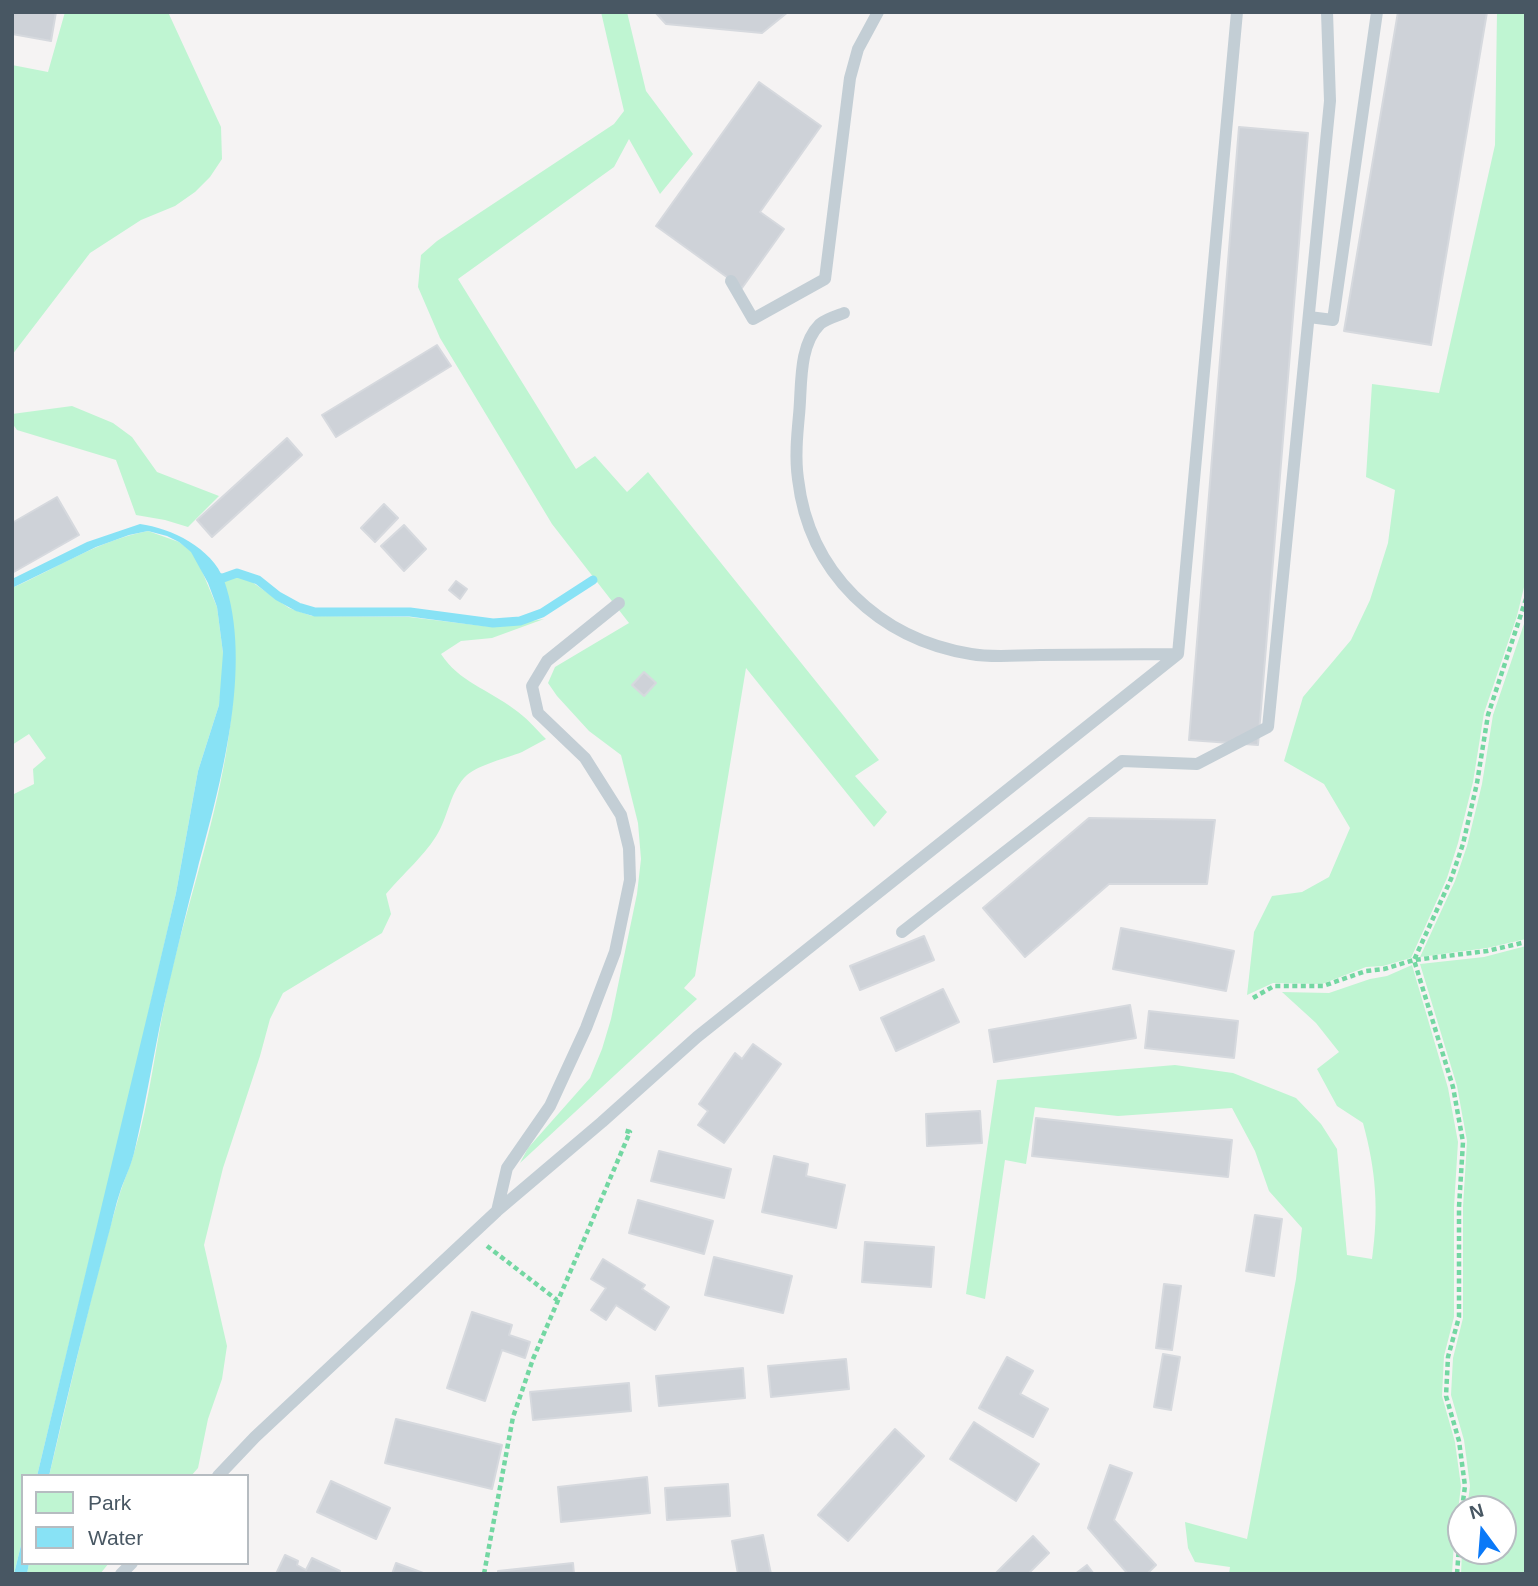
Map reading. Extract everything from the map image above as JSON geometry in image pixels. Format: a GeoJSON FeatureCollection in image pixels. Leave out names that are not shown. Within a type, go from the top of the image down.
{"type":"FeatureCollection","features":[{"type":"Feature","properties":{"kind":"lane"},"geometry":{"type":"LineString","coordinates":[[731,281],[753,319],[825,279],[850,78],[858,48],[878,12]]}},
{"type":"Feature","properties":{"kind":"lane"},"geometry":{"type":"LineString","coordinates":[[220,1474],[255,1437],[497,1211],[697,1037],[1178,654],[1237,12]]}},
{"type":"Feature","properties":{"kind":"lane"},"geometry":{"type":"LineString","coordinates":[[902,932],[1122,761],[1197,764],[1268,727],[1330,101],[1327,12]]}},
{"type":"Feature","properties":{"kind":"lane"},"geometry":{"type":"LineString","coordinates":[[1309,317],[1333,320],[1377,12]]}},
{"type":"Feature","properties":{"kind":"lane"},"geometry":{"type":"LineString","coordinates":[[844,313],[821,323],[806,343],[797,446],[798,478],[803,509],[815,541],[832,571],[854,597],[880,619],[909,636],[941,649],[975,655],[1178,654]]}},
{"type":"Feature","properties":{"kind":"lane"},"geometry":{"type":"LineString","coordinates":[[497,1211],[507,1168],[550,1107],[586,1028],[615,952],[630,880],[629,848],[621,815],[585,758],[538,713],[532,686],[547,661],[619,603]]}},
{"type":"Feature","properties":{"kind":"path"},"geometry":{"type":"LineString","coordinates":[[1464,1495],[1459,1441],[1446,1396],[1448,1357],[1459,1317],[1459,1207],[1463,1142],[1452,1087],[1414,960],[1451,880],[1463,844],[1478,783],[1488,715],[1526,600]]}},
{"type":"Feature","properties":{"kind":"path"},"geometry":{"type":"LineString","coordinates":[[1253,998],[1274,986],[1324,986],[1366,971],[1414,960],[1487,951],[1526,942]]}},
{"type":"Feature","properties":{"kind":"path"},"geometry":{"type":"LineString","coordinates":[[484,1574],[513,1417],[533,1359],[630,1132],[602,1122]]}},
{"type":"Feature","properties":{"kind":"path"},"geometry":{"type":"LineString","coordinates":[[472,1235],[558,1301]]}},
{"type":"Feature","properties":{"kind":"green space"},"geometry":{"type":"Polygon","coordinates":[[[65,12],[168,12],[221,127],[222,159],[210,177],[195,192],[175,206],[141,220],[90,253],[12,355],[12,65],[48,72],[65,12]]]}},
{"type":"Feature","properties":{"kind":"green space"},"geometry":{"type":"Polygon","coordinates":[[[601,12],[627,12],[646,91],[693,154],[660,194],[629,139],[614,167],[458,279],[576,469],[595,456],[627,492],[648,472],[879,760],[855,776],[887,812],[874,827],[746,668],[695,976],[684,988],[697,999],[520,1163],[528,1148],[590,1078],[602,1049],[611,1019],[637,894],[641,859],[638,823],[621,755],[589,731],[548,683],[555,667],[629,623],[552,524],[440,338],[418,287],[421,255],[437,241],[614,124],[624,111],[601,12]]]}},
{"type":"Feature","properties":{"kind":"green space"},"geometry":{"type":"Polygon","coordinates":[[[1497,12],[1526,12],[1526,579],[1517,616],[1484,713],[1473,782],[1458,843],[1447,878],[1411,958],[1383,966],[1366,967],[1322,984],[1273,983],[1247,995],[1254,932],[1272,896],[1302,892],[1329,877],[1350,828],[1324,784],[1284,761],[1303,697],[1351,640],[1370,600],[1388,543],[1395,490],[1366,477],[1372,384],[1439,393],[1495,145],[1497,12]]]}},
{"type":"Feature","properties":{"kind":"green space"},"geometry":{"type":"Polygon","coordinates":[[[72,406],[113,423],[132,437],[157,472],[219,496],[188,527],[136,515],[116,460],[17,430],[12,423],[12,414],[72,406]]]}},
{"type":"Feature","properties":{"kind":"green space"},"geometry":{"type":"Polygon","coordinates":[[[148,531],[179,542],[192,552],[217,607],[223,675],[219,705],[198,771],[176,893],[135,1071],[37,1474],[21,1474],[21,1545],[12,1574],[12,795],[34,784],[33,769],[46,758],[29,734],[12,745],[12,588],[95,548],[148,531]]]}},
{"type":"Feature","properties":{"kind":"green space"},"geometry":{"type":"Polygon","coordinates":[[[237,577],[252,582],[289,608],[312,616],[409,617],[492,627],[544,619],[492,638],[461,641],[441,654],[456,671],[518,712],[546,739],[522,752],[472,771],[461,781],[433,841],[386,894],[391,914],[382,933],[283,993],[270,1019],[223,1168],[204,1245],[227,1346],[222,1379],[208,1419],[198,1468],[193,1474],[49,1474],[100,1263],[140,1133],[168,987],[220,784],[234,681],[232,629],[223,578],[237,577]]]}},
{"type":"Feature","properties":{"kind":"green space"},"geometry":{"type":"Polygon","coordinates":[[[1526,618],[1526,939],[1487,948],[1420,957],[1455,881],[1467,846],[1482,784],[1493,715],[1526,618]]]}},
{"type":"Feature","properties":{"kind":"green space"},"geometry":{"type":"Polygon","coordinates":[[[1526,946],[1526,1574],[1461,1574],[1461,1565],[1517,1565],[1517,1495],[1469,1495],[1464,1440],[1451,1395],[1453,1358],[1463,1318],[1463,1207],[1467,1141],[1457,1086],[1420,964],[1484,957],[1526,946]]]}},
{"type":"Feature","properties":{"kind":"green space"},"geometry":{"type":"Polygon","coordinates":[[[1412,965],[1448,1088],[1458,1142],[1454,1207],[1454,1317],[1444,1356],[1442,1396],[1455,1442],[1461,1486],[1460,1495],[1447,1495],[1447,1565],[1453,1565],[1452,1574],[1229,1574],[1230,1567],[1195,1562],[1188,1548],[1185,1522],[1247,1539],[1296,1279],[1302,1228],[1269,1191],[1255,1151],[1232,1108],[1118,1116],[1035,1107],[1026,1164],[1005,1160],[985,1299],[966,1294],[997,1080],[1175,1065],[1233,1073],[1296,1098],[1321,1124],[1337,1149],[1347,1255],[1372,1259],[1375,1190],[1363,1123],[1337,1106],[1317,1069],[1339,1052],[1316,1023],[1282,992],[1329,993],[1387,976],[1412,965]]]}},
{"type":"Feature","properties":{"kind":"green space"},"geometry":{"type":"Polygon","coordinates":[[[29,1565],[107,1565],[100,1574],[27,1574],[29,1565]]]}},
{"type":"Feature","properties":{"kind":"water"},"geometry":{"type":"Polygon","coordinates":[[[140,524],[177,535],[210,558],[224,580],[232,614],[236,650],[235,687],[224,764],[169,984],[134,1154],[115,1208],[49,1474],[37,1474],[176,893],[198,771],[219,705],[223,653],[217,607],[208,583],[191,552],[167,536],[148,531],[129,535],[96,547],[12,588],[12,579],[87,542],[140,524]]]}},
{"type":"Feature","properties":{"kind":"water"},"geometry":{"type":"Polygon","coordinates":[[[21,1545],[21,1565],[29,1565],[27,1574],[14,1574],[21,1545]]]}},
{"type":"Feature","properties":{"kind":"building"},"geometry":{"type":"Polygon","coordinates":[[[12,12],[56,12],[51,41],[12,34],[12,12]]]}},
{"type":"Feature","properties":{"kind":"building"},"geometry":{"type":"Polygon","coordinates":[[[655,12],[788,12],[762,33],[666,24],[655,12]]]}},
{"type":"Feature","properties":{"kind":"building"},"geometry":{"type":"Polygon","coordinates":[[[1398,12],[1487,12],[1431,345],[1344,331],[1398,12]]]}},
{"type":"Feature","properties":{"kind":"building"},"geometry":{"type":"Polygon","coordinates":[[[759,82],[821,126],[760,212],[784,229],[742,288],[656,226],[759,82]]]}},
{"type":"Feature","properties":{"kind":"building"},"geometry":{"type":"Polygon","coordinates":[[[1239,127],[1308,133],[1258,745],[1189,740],[1239,127]]]}},
{"type":"Feature","properties":{"kind":"building"},"geometry":{"type":"Polygon","coordinates":[[[437,345],[451,366],[336,437],[322,415],[437,345]]]}},
{"type":"Feature","properties":{"kind":"building"},"geometry":{"type":"Polygon","coordinates":[[[287,438],[302,455],[212,537],[197,520],[287,438]]]}},
{"type":"Feature","properties":{"kind":"building"},"geometry":{"type":"Polygon","coordinates":[[[57,497],[79,535],[12,573],[12,523],[57,497]]]}},
{"type":"Feature","properties":{"kind":"building"},"geometry":{"type":"Polygon","coordinates":[[[384,504],[398,518],[375,542],[361,528],[384,504]]]}},
{"type":"Feature","properties":{"kind":"building"},"geometry":{"type":"Polygon","coordinates":[[[404,525],[426,549],[404,571],[381,546],[404,525]]]}},
{"type":"Feature","properties":{"kind":"building"},"geometry":{"type":"Polygon","coordinates":[[[456,581],[467,589],[460,599],[449,590],[456,581]]]}},
{"type":"Feature","properties":{"kind":"building"},"geometry":{"type":"Polygon","coordinates":[[[644,672],[656,683],[644,696],[632,685],[644,672]]]}},
{"type":"Feature","properties":{"kind":"building"},"geometry":{"type":"Polygon","coordinates":[[[1089,818],[1215,820],[1207,884],[1109,884],[1025,957],[983,908],[1089,818]]]}},
{"type":"Feature","properties":{"kind":"building"},"geometry":{"type":"Polygon","coordinates":[[[1121,928],[1234,951],[1226,991],[1113,969],[1121,928]]]}},
{"type":"Feature","properties":{"kind":"building"},"geometry":{"type":"Polygon","coordinates":[[[924,936],[934,960],[860,990],[850,966],[924,936]]]}},
{"type":"Feature","properties":{"kind":"building"},"geometry":{"type":"Polygon","coordinates":[[[943,989],[959,1022],[896,1051],[881,1018],[943,989]]]}},
{"type":"Feature","properties":{"kind":"building"},"geometry":{"type":"Polygon","coordinates":[[[1130,1005],[1136,1038],[994,1062],[989,1030],[1130,1005]]]}},
{"type":"Feature","properties":{"kind":"building"},"geometry":{"type":"Polygon","coordinates":[[[1149,1011],[1238,1021],[1234,1058],[1145,1048],[1149,1011]]]}},
{"type":"Feature","properties":{"kind":"building"},"geometry":{"type":"Polygon","coordinates":[[[753,1044],[781,1064],[724,1143],[698,1125],[708,1111],[699,1104],[735,1053],[742,1059],[753,1044]]]}},
{"type":"Feature","properties":{"kind":"building"},"geometry":{"type":"Polygon","coordinates":[[[980,1111],[982,1143],[927,1146],[926,1114],[980,1111]]]}},
{"type":"Feature","properties":{"kind":"building"},"geometry":{"type":"Polygon","coordinates":[[[1036,1118],[1232,1140],[1228,1177],[1032,1156],[1036,1118]]]}},
{"type":"Feature","properties":{"kind":"building"},"geometry":{"type":"Polygon","coordinates":[[[659,1151],[731,1169],[724,1198],[651,1181],[659,1151]]]}},
{"type":"Feature","properties":{"kind":"building"},"geometry":{"type":"Polygon","coordinates":[[[774,1156],[808,1164],[806,1176],[845,1185],[836,1228],[762,1212],[774,1156]]]}},
{"type":"Feature","properties":{"kind":"building"},"geometry":{"type":"Polygon","coordinates":[[[638,1200],[713,1221],[704,1254],[629,1233],[638,1200]]]}},
{"type":"Feature","properties":{"kind":"building"},"geometry":{"type":"Polygon","coordinates":[[[1255,1215],[1282,1219],[1274,1276],[1246,1271],[1255,1215]]]}},
{"type":"Feature","properties":{"kind":"building"},"geometry":{"type":"Polygon","coordinates":[[[865,1242],[934,1247],[931,1287],[862,1282],[865,1242]]]}},
{"type":"Feature","properties":{"kind":"building"},"geometry":{"type":"Polygon","coordinates":[[[714,1257],[792,1276],[783,1313],[705,1295],[714,1257]]]}},
{"type":"Feature","properties":{"kind":"building"},"geometry":{"type":"Polygon","coordinates":[[[603,1259],[645,1285],[642,1289],[669,1307],[655,1330],[616,1305],[606,1320],[591,1310],[606,1288],[591,1279],[603,1259]]]}},
{"type":"Feature","properties":{"kind":"building"},"geometry":{"type":"Polygon","coordinates":[[[1164,1284],[1181,1286],[1172,1350],[1156,1348],[1164,1284]]]}},
{"type":"Feature","properties":{"kind":"building"},"geometry":{"type":"Polygon","coordinates":[[[472,1312],[512,1325],[509,1335],[530,1342],[525,1358],[502,1350],[485,1401],[447,1388],[472,1312]]]}},
{"type":"Feature","properties":{"kind":"building"},"geometry":{"type":"Polygon","coordinates":[[[1163,1354],[1180,1357],[1171,1410],[1154,1407],[1163,1354]]]}},
{"type":"Feature","properties":{"kind":"building"},"geometry":{"type":"Polygon","coordinates":[[[1007,1357],[1033,1371],[1020,1394],[1048,1409],[1033,1437],[979,1408],[1007,1357]]]}},
{"type":"Feature","properties":{"kind":"building"},"geometry":{"type":"Polygon","coordinates":[[[846,1359],[849,1389],[771,1397],[768,1366],[846,1359]]]}},
{"type":"Feature","properties":{"kind":"building"},"geometry":{"type":"Polygon","coordinates":[[[743,1368],[745,1398],[659,1406],[656,1376],[743,1368]]]}},
{"type":"Feature","properties":{"kind":"building"},"geometry":{"type":"Polygon","coordinates":[[[629,1383],[631,1411],[533,1420],[530,1392],[629,1383]]]}},
{"type":"Feature","properties":{"kind":"building"},"geometry":{"type":"Polygon","coordinates":[[[396,1419],[502,1445],[492,1489],[385,1463],[396,1419]]]}},
{"type":"Feature","properties":{"kind":"building"},"geometry":{"type":"Polygon","coordinates":[[[974,1422],[1039,1464],[1016,1501],[950,1459],[974,1422]]]}},
{"type":"Feature","properties":{"kind":"building"},"geometry":{"type":"Polygon","coordinates":[[[895,1429],[924,1456],[848,1541],[818,1515],[895,1429]]]}},
{"type":"Feature","properties":{"kind":"building"},"geometry":{"type":"Polygon","coordinates":[[[1110,1465],[1132,1473],[1114,1520],[1156,1565],[1147,1574],[1128,1574],[1088,1528],[1110,1465]]]}},
{"type":"Feature","properties":{"kind":"building"},"geometry":{"type":"Polygon","coordinates":[[[647,1477],[650,1513],[561,1522],[558,1487],[647,1477]]]}},
{"type":"Feature","properties":{"kind":"building"},"geometry":{"type":"Polygon","coordinates":[[[331,1481],[390,1508],[376,1539],[317,1512],[331,1481]]]}},
{"type":"Feature","properties":{"kind":"building"},"geometry":{"type":"Polygon","coordinates":[[[728,1484],[730,1516],[667,1520],[665,1488],[728,1484]]]}},
{"type":"Feature","properties":{"kind":"building"},"geometry":{"type":"Polygon","coordinates":[[[763,1535],[771,1574],[738,1574],[732,1541],[763,1535]]]}},
{"type":"Feature","properties":{"kind":"building"},"geometry":{"type":"Polygon","coordinates":[[[1033,1536],[1049,1553],[1028,1574],[995,1574],[1033,1536]]]}},
{"type":"Feature","properties":{"kind":"building"},"geometry":{"type":"Polygon","coordinates":[[[285,1555],[298,1561],[297,1565],[306,1570],[312,1558],[340,1571],[339,1574],[276,1574],[285,1555]]]}},
{"type":"Feature","properties":{"kind":"building"},"geometry":{"type":"Polygon","coordinates":[[[396,1563],[426,1574],[392,1574],[396,1563]]]}},
{"type":"Feature","properties":{"kind":"building"},"geometry":{"type":"Polygon","coordinates":[[[573,1563],[574,1574],[498,1574],[498,1571],[573,1563]]]}},
{"type":"Feature","properties":{"kind":"building"},"geometry":{"type":"Polygon","coordinates":[[[1087,1565],[1094,1574],[1075,1574],[1087,1565]]]}},
{"type":"Feature","properties":{"kind":"waterway"},"geometry":{"type":"LineString","coordinates":[[212,577],[223,578],[237,573],[258,580],[278,596],[298,607],[315,612],[410,612],[493,623],[520,621],[542,613],[593,580]]}}]}
